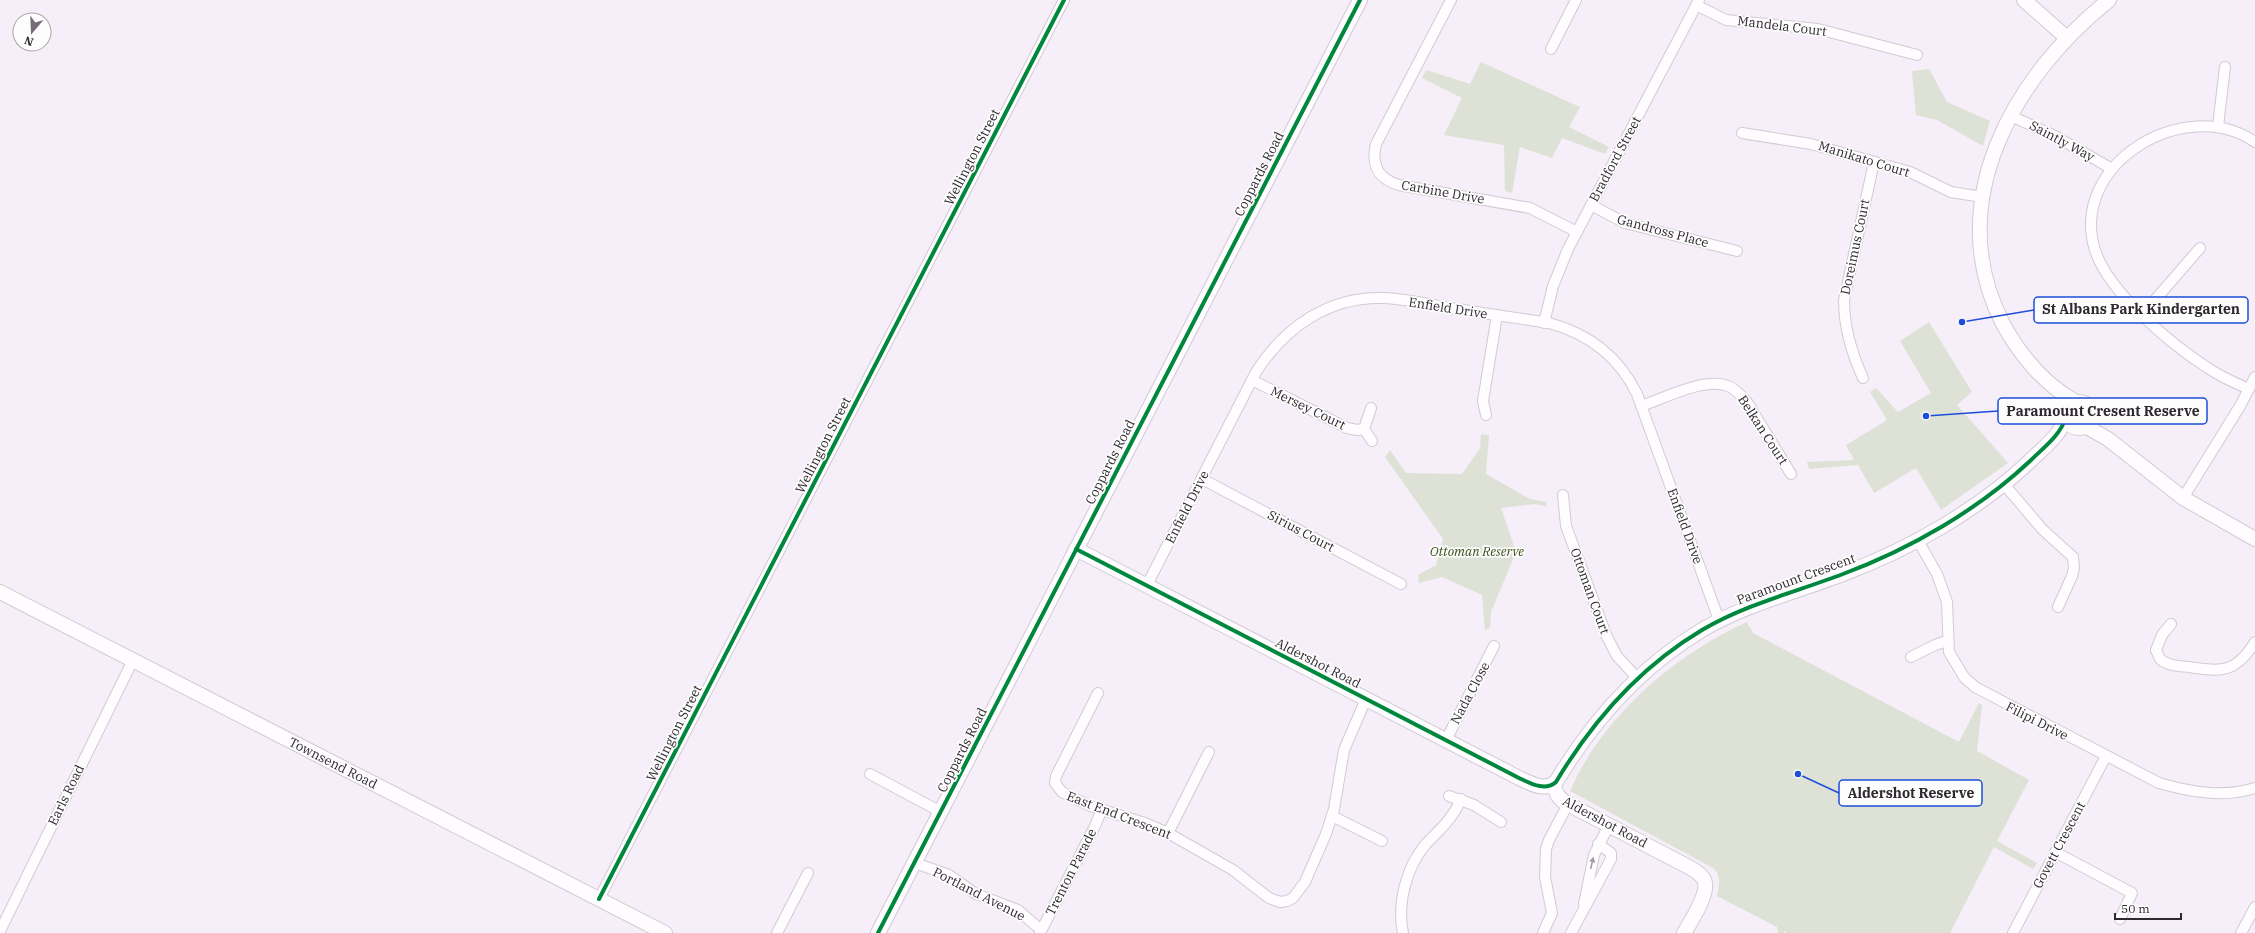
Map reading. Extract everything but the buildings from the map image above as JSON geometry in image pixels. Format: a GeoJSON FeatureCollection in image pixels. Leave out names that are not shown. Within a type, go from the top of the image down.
{"type":"FeatureCollection","features":[{"type":"Feature","properties":{"kind":"street","name":"Wellington Street"},"geometry":{"type":"LineString","coordinates":[[599,899],[1064,0]]}},
{"type":"Feature","properties":{"kind":"street","name":"Coppards Road"},"geometry":{"type":"LineString","coordinates":[[878,933],[1360,0]]}},
{"type":"Feature","properties":{"kind":"street","name":"Carbine Drive"},"geometry":{"type":"LineString","coordinates":[[1451,0],[1376,144],[1374,153],[1377,171],[1389,182],[1399,185],[1530,208],[1577,232]]}},
{"type":"Feature","properties":{"kind":"street"},"geometry":{"type":"LineString","coordinates":[[1551,49],[1576,0]]}},
{"type":"Feature","properties":{"kind":"street"},"geometry":{"type":"LineString","coordinates":[[2024,0],[2067,38]]}},
{"type":"Feature","properties":{"kind":"street"},"geometry":{"type":"LineString","coordinates":[[2109,0],[2067,38],[2039,72],[2011,116],[1989,163],[1982,197],[1980,234],[1981,257],[1990,295],[2009,334],[2030,363],[2054,388],[2065,406],[2069,424],[2084,423],[2108,439],[2183,498],[2255,539]]}},
{"type":"Feature","properties":{"kind":"street","name":"Bradford Street"},"geometry":{"type":"LineString","coordinates":[[1544,323],[1560,268],[1577,232],[1698,3]]}},
{"type":"Feature","properties":{"kind":"street","name":"Mandela Court"},"geometry":{"type":"LineString","coordinates":[[1698,3],[1726,20],[1818,29],[1917,55]]}},
{"type":"Feature","properties":{"kind":"street"},"geometry":{"type":"LineString","coordinates":[[2218,126],[2226,66]]}},
{"type":"Feature","properties":{"kind":"street","name":"Saintly Way"},"geometry":{"type":"LineString","coordinates":[[2011,116],[2055,136],[2112,169]]}},
{"type":"Feature","properties":{"kind":"street"},"geometry":{"type":"LineString","coordinates":[[2249,389],[2204,366],[2142,315],[2099,261],[2092,239],[2092,215],[2094,204],[2112,169],[2130,152],[2156,136],[2187,127],[2218,126],[2239,133],[2255,142]]}},
{"type":"Feature","properties":{"kind":"street","name":"Manikato Court"},"geometry":{"type":"LineString","coordinates":[[1742,133],[1811,144],[1910,172],[1951,192],[1982,197]]}},
{"type":"Feature","properties":{"kind":"street","name":"Doreimus Court"},"geometry":{"type":"LineString","coordinates":[[1863,378],[1849,343],[1844,315],[1844,300],[1874,162]]}},
{"type":"Feature","properties":{"kind":"street","name":"Gandross Place"},"geometry":{"type":"LineString","coordinates":[[1591,205],[1625,223],[1737,251]]}},
{"type":"Feature","properties":{"kind":"street"},"geometry":{"type":"LineString","coordinates":[[2142,315],[2200,248]]}},
{"type":"Feature","properties":{"kind":"street","name":"Enfield Drive"},"geometry":{"type":"LineString","coordinates":[[1147,585],[1264,359],[1286,335],[1317,312],[1335,305],[1384,298],[1544,323],[1575,332],[1599,346],[1612,356],[1632,383],[1719,620]]}},
{"type":"Feature","properties":{"kind":"street"},"geometry":{"type":"LineString","coordinates":[[1486,415],[1483,401],[1497,315]]}},
{"type":"Feature","properties":{"kind":"street"},"geometry":{"type":"LineString","coordinates":[[2183,498],[2255,377]]}},
{"type":"Feature","properties":{"kind":"street","name":"Mersey Court"},"geometry":{"type":"LineString","coordinates":[[1252,380],[1347,428],[1357,430],[1364,429]]}},
{"type":"Feature","properties":{"kind":"street","name":"Belkan Court"},"geometry":{"type":"LineString","coordinates":[[1641,406],[1700,385],[1716,384],[1728,386],[1738,392],[1747,402],[1791,474]]}},
{"type":"Feature","properties":{"kind":"street"},"geometry":{"type":"LineString","coordinates":[[2054,388],[2076,402],[2087,405],[2084,423]]}},
{"type":"Feature","properties":{"kind":"street"},"geometry":{"type":"LineString","coordinates":[[2066,415],[2070,406],[2076,402]]}},
{"type":"Feature","properties":{"kind":"street","name":"Mersey Court"},"geometry":{"type":"LineString","coordinates":[[1364,429],[1371,408]]}},
{"type":"Feature","properties":{"kind":"street","name":"Paramount Crescent"},"geometry":{"type":"LineString","coordinates":[[1553,785],[1586,736],[1637,678],[1669,652],[1719,620],[1753,605],[1845,573],[1917,539],[1966,510],[2004,483],[2059,433],[2066,415]]}},
{"type":"Feature","properties":{"kind":"street","name":"Paramount Crescent"},"geometry":{"type":"LineString","coordinates":[[2051,440],[2084,423]]}},
{"type":"Feature","properties":{"kind":"street","name":"Mersey Court"},"geometry":{"type":"LineString","coordinates":[[1364,429],[1372,440]]}},
{"type":"Feature","properties":{"kind":"street","name":"Sirius Court"},"geometry":{"type":"LineString","coordinates":[[1202,479],[1401,584]]}},
{"type":"Feature","properties":{"kind":"street"},"geometry":{"type":"LineString","coordinates":[[2004,483],[2042,530],[2072,557],[2074,568],[2072,576],[2058,606]]}},
{"type":"Feature","properties":{"kind":"street","name":"Ottoman Court"},"geometry":{"type":"LineString","coordinates":[[1563,495],[1566,526],[1606,637],[1618,656],[1637,678]]}},
{"type":"Feature","properties":{"kind":"street","name":"Filipi Drive"},"geometry":{"type":"LineString","coordinates":[[1917,539],[1943,587],[1947,602],[1947,641],[1955,665],[1975,688],[2159,783],[2182,790],[2226,793],[2255,788]]}},
{"type":"Feature","properties":{"kind":"street","name":"Aldershot Road"},"geometry":{"type":"LineString","coordinates":[[1076,549],[1530,783],[1544,787],[1553,785],[1560,799],[1568,804],[1694,870],[1702,876],[1706,884],[1705,895],[1684,933]]}},
{"type":"Feature","properties":{"kind":"street","name":"Townsend Road"},"geometry":{"type":"LineString","coordinates":[[0,592],[665,933]]}},
{"type":"Feature","properties":{"kind":"street"},"geometry":{"type":"LineString","coordinates":[[2171,624],[2162,635],[2156,650],[2160,659],[2170,665],[2211,670],[2229,669],[2244,658],[2255,642]]}},
{"type":"Feature","properties":{"kind":"street"},"geometry":{"type":"LineString","coordinates":[[1911,657],[1935,645],[1947,641]]}},
{"type":"Feature","properties":{"kind":"street","name":"Nada Close"},"geometry":{"type":"LineString","coordinates":[[1446,740],[1494,646]]}},
{"type":"Feature","properties":{"kind":"street","name":"Earls Road"},"geometry":{"type":"LineString","coordinates":[[0,931],[133,660]]}},
{"type":"Feature","properties":{"kind":"street","name":"East End Crescent"},"geometry":{"type":"LineString","coordinates":[[1098,694],[1059,771],[1055,783],[1062,792],[1102,809],[1168,833],[1220,861],[1269,898],[1280,902],[1293,898],[1305,882],[1332,816],[1344,750],[1366,699]]}},
{"type":"Feature","properties":{"kind":"street"},"geometry":{"type":"LineString","coordinates":[[1168,833],[1209,752]]}},
{"type":"Feature","properties":{"kind":"street","name":"Govett Crescent"},"geometry":{"type":"LineString","coordinates":[[2013,933],[2106,756]]}},
{"type":"Feature","properties":{"kind":"street"},"geometry":{"type":"LineString","coordinates":[[870,774],[941,812]]}},
{"type":"Feature","properties":{"kind":"street"},"geometry":{"type":"LineString","coordinates":[[1449,796],[1462,799],[1501,822]]}},
{"type":"Feature","properties":{"kind":"street"},"geometry":{"type":"LineString","coordinates":[[1403,933],[1401,912],[1403,895],[1412,867],[1426,845],[1452,818],[1462,799]]}},
{"type":"Feature","properties":{"kind":"street"},"geometry":{"type":"LineString","coordinates":[[1543,933],[1552,913],[1545,876],[1546,849],[1549,840],[1568,804]]}},
{"type":"Feature","properties":{"kind":"street","name":"Trenton Parade"},"geometry":{"type":"LineString","coordinates":[[1040,931],[1095,826],[1102,809]]}},
{"type":"Feature","properties":{"kind":"street"},"geometry":{"type":"LineString","coordinates":[[1332,816],[1382,841]]}},
{"type":"Feature","properties":{"kind":"street"},"geometry":{"type":"LineString","coordinates":[[1571,933],[1593,882],[1598,844],[1608,825]]}},
{"type":"Feature","properties":{"kind":"street"},"geometry":{"type":"LineString","coordinates":[[1593,882],[1612,856],[1609,850],[1598,844]]}},
{"type":"Feature","properties":{"kind":"street"},"geometry":{"type":"LineString","coordinates":[[2055,852],[2132,893],[2120,919]]}},
{"type":"Feature","properties":{"kind":"street","name":"Portland Avenue"},"geometry":{"type":"LineString","coordinates":[[914,863],[949,876],[976,894],[1018,910],[1040,931]]}},
{"type":"Feature","properties":{"kind":"street"},"geometry":{"type":"LineString","coordinates":[[777,933],[808,873]]}},
{"type":"Feature","properties":{"kind":"street"},"geometry":{"type":"LineString","coordinates":[[2241,933],[2255,906]]}},
{"type":"Feature","properties":{"kind":"green space"},"geometry":{"type":"Polygon","coordinates":[[[1481,62],[1580,107],[1569,127],[1609,147],[1605,154],[1562,138],[1552,158],[1520,147],[1512,193],[1505,191],[1504,145],[1444,135],[1462,98],[1422,78],[1426,70],[1470,84],[1481,62]]]}},
{"type":"Feature","properties":{"kind":"green space"},"geometry":{"type":"Polygon","coordinates":[[[1929,69],[1947,102],[1990,121],[1983,146],[1937,120],[1916,115],[1912,71],[1929,69]]]}},
{"type":"Feature","properties":{"kind":"green space"},"geometry":{"type":"Polygon","coordinates":[[[1929,322],[1972,392],[1957,405],[2008,463],[1941,510],[1916,468],[1874,493],[1858,465],[1809,469],[1807,462],[1854,460],[1846,445],[1887,420],[1870,392],[1876,388],[1898,412],[1931,393],[1900,341],[1929,322]]]}},
{"type":"Feature","properties":{"kind":"green space","name":"Ottoman Reserve"},"geometry":{"type":"Polygon","coordinates":[[[1481,434],[1489,435],[1486,474],[1530,499],[1546,502],[1547,507],[1535,504],[1501,508],[1516,552],[1491,612],[1490,628],[1485,630],[1482,595],[1442,577],[1419,583],[1418,575],[1436,565],[1443,539],[1385,457],[1390,450],[1406,473],[1462,474],[1480,448],[1481,434]]]}},
{"type":"Feature","properties":{"kind":"green space"},"geometry":{"type":"Polygon","coordinates":[[[1747,622],[1753,633],[1959,742],[1979,703],[1982,705],[1977,751],[2029,780],[1997,841],[2037,863],[2033,869],[1994,847],[1950,933],[1788,933],[1784,931],[1784,933],[1778,933],[1777,927],[1717,896],[1719,877],[1713,868],[1570,791],[1584,764],[1601,738],[1643,691],[1693,652],[1747,622]]]}},
{"type":"Feature","properties":{"kind":"cycle path"},"geometry":{"type":"LineString","coordinates":[[599,899],[1064,0]]}},
{"type":"Feature","properties":{"kind":"cycle path"},"geometry":{"type":"LineString","coordinates":[[878,933],[1360,0]]}},
{"type":"Feature","properties":{"kind":"cycle path"},"geometry":{"type":"LineString","coordinates":[[1076,549],[1519,778],[1538,786],[1547,786],[1556,782],[1570,759],[1602,716],[1638,678],[1679,645],[1702,630],[1736,613],[1771,599],[1825,581],[1893,553],[1966,512],[2010,479],[2030,461],[2056,436],[2066,417]]}},
{"type":"Feature","properties":{"kind":"place","name":"St Albans Park Kindergarten"},"geometry":{"type":"Point","coordinates":[1962,322]}},
{"type":"Feature","properties":{"kind":"place","name":"Paramount Cresent Reserve"},"geometry":{"type":"Point","coordinates":[1926,416]}},
{"type":"Feature","properties":{"kind":"place","name":"Aldershot Reserve"},"geometry":{"type":"Point","coordinates":[1798,774]}}]}
